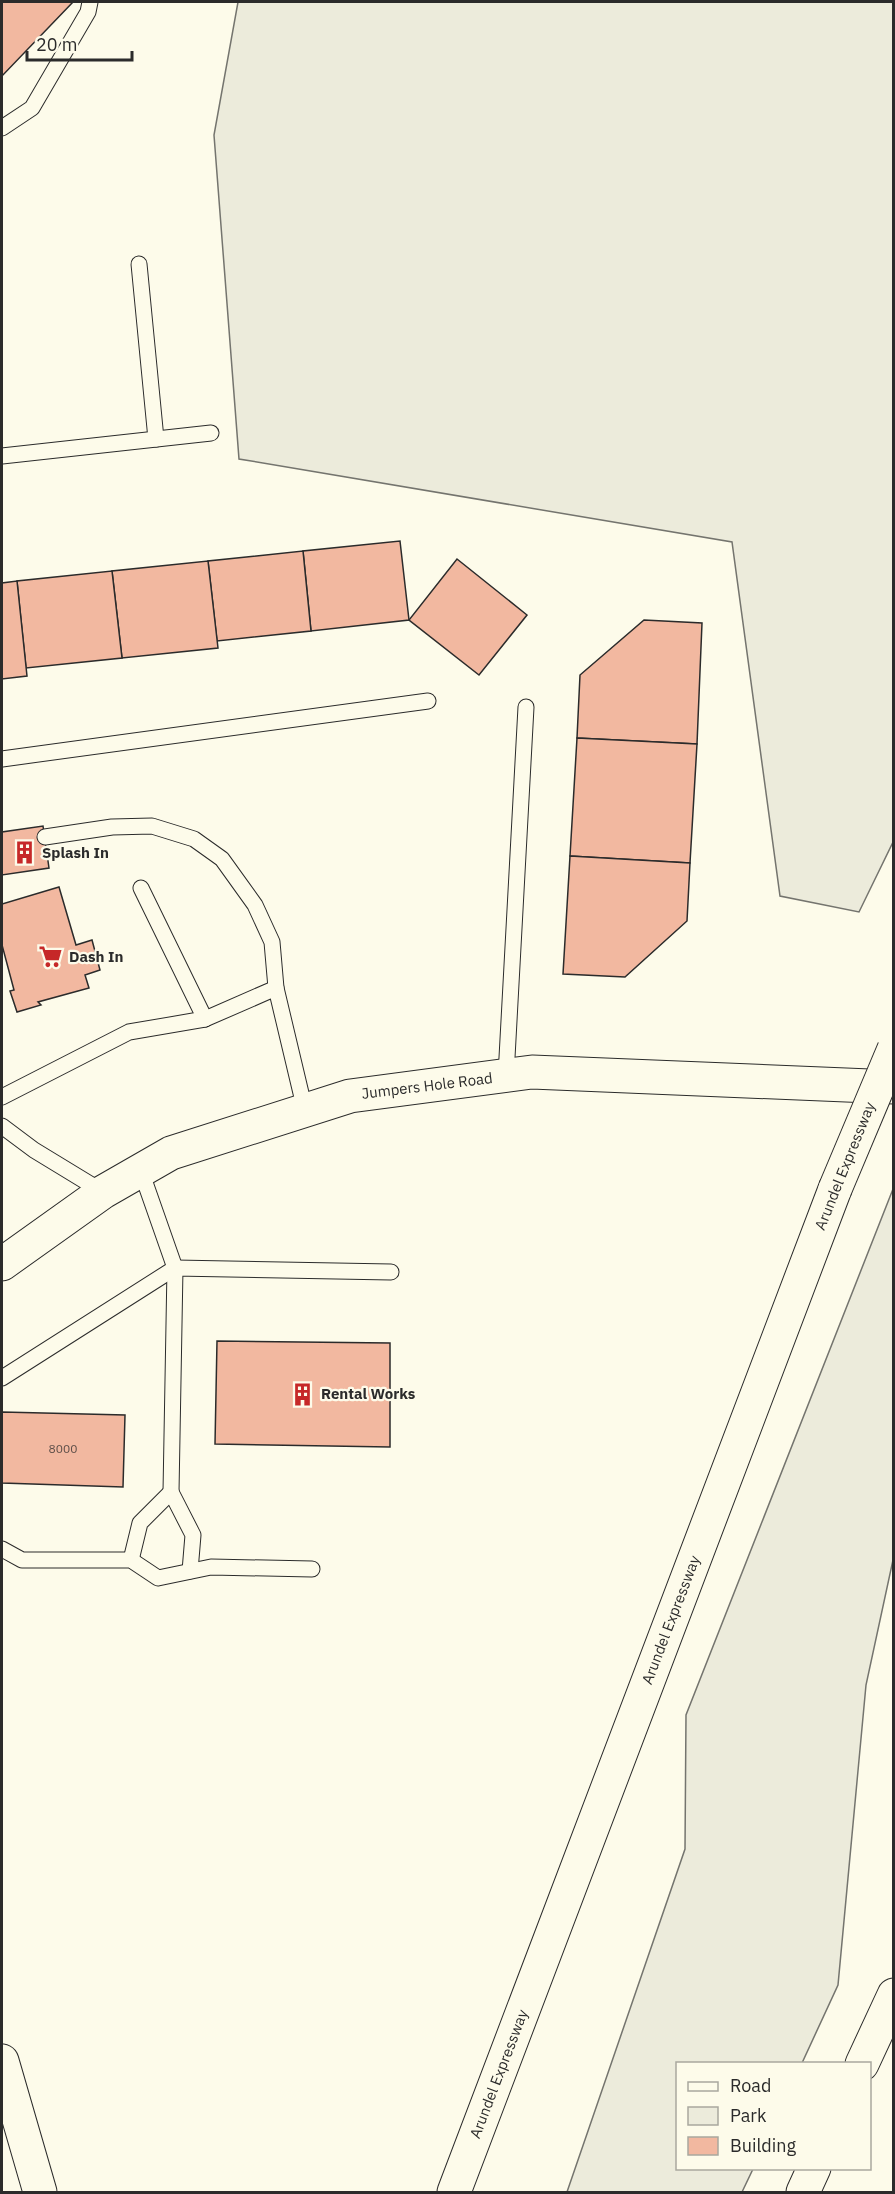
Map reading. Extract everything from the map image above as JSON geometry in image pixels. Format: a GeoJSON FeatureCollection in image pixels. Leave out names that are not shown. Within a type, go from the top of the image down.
{"type":"FeatureCollection","features":[{"type":"Feature","properties":{"kind":"main road","name":"Arundel Expressway"},"geometry":{"type":"LineString","coordinates":[[454,2193],[835,1189],[894,1049]]}},
{"type":"Feature","properties":{"kind":"main road","name":"Jumpers Hole Road"},"geometry":{"type":"LineString","coordinates":[[2,1264],[103,1192],[171,1153],[350,1096],[532,1072],[894,1087]]}},
{"type":"Feature","properties":{"kind":"main road"},"geometry":{"type":"LineString","coordinates":[[863,2062],[894,1995]]}},
{"type":"Feature","properties":{"kind":"main road"},"geometry":{"type":"LineString","coordinates":[[2,2061],[40,2193]]}},
{"type":"Feature","properties":{"kind":"lane"},"geometry":{"type":"LineString","coordinates":[[2,128],[32,108],[88,12],[90,2]]}},
{"type":"Feature","properties":{"kind":"lane"},"geometry":{"type":"LineString","coordinates":[[139,264],[156,439]]}},
{"type":"Feature","properties":{"kind":"lane"},"geometry":{"type":"LineString","coordinates":[[2,456],[210,433]]}},
{"type":"Feature","properties":{"kind":"lane"},"geometry":{"type":"LineString","coordinates":[[2,759],[428,701]]}},
{"type":"Feature","properties":{"kind":"lane"},"geometry":{"type":"LineString","coordinates":[[506,1076],[526,707]]}},
{"type":"Feature","properties":{"kind":"lane"},"geometry":{"type":"LineString","coordinates":[[45,837],[112,827],[152,825],[194,839],[222,859],[255,905],[272,942],[276,988],[305,1110]]}},
{"type":"Feature","properties":{"kind":"lane"},"geometry":{"type":"LineString","coordinates":[[141,888],[205,1019]]}},
{"type":"Feature","properties":{"kind":"lane"},"geometry":{"type":"LineString","coordinates":[[2,1097],[129,1032],[205,1019],[276,988]]}},
{"type":"Feature","properties":{"kind":"lane"},"geometry":{"type":"LineString","coordinates":[[2,1126],[34,1150],[103,1192]]}},
{"type":"Feature","properties":{"kind":"lane"},"geometry":{"type":"LineString","coordinates":[[141,1171],[175,1268],[171,1492],[193,1535],[190,1571]]}},
{"type":"Feature","properties":{"kind":"lane"},"geometry":{"type":"LineString","coordinates":[[2,1378],[175,1268],[391,1272]]}},
{"type":"Feature","properties":{"kind":"lane"},"geometry":{"type":"LineString","coordinates":[[130,1560],[140,1523],[171,1492]]}},
{"type":"Feature","properties":{"kind":"lane"},"geometry":{"type":"LineString","coordinates":[[2,1549],[22,1560],[130,1560],[158,1578],[211,1567],[312,1569]]}},
{"type":"Feature","properties":{"kind":"green space"},"geometry":{"type":"Polygon","coordinates":[[[238,2],[893,2],[894,840],[859,912],[780,896],[732,542],[239,459],[214,135],[238,2]]]}},
{"type":"Feature","properties":{"kind":"green space"},"geometry":{"type":"Polygon","coordinates":[[[893,1189],[893,1560],[866,1685],[838,1985],[802,2062],[676,2062],[676,2170],[753,2170],[742,2192],[567,2192],[685,1849],[686,1715],[893,1189]]]}},
{"type":"Feature","properties":{"kind":"building"},"geometry":{"type":"Polygon","coordinates":[[[2,2],[73,2],[2,76],[2,2]]]}},
{"type":"Feature","properties":{"kind":"building"},"geometry":{"type":"Polygon","coordinates":[[[400,541],[409,620],[311,631],[303,551],[400,541]]]}},
{"type":"Feature","properties":{"kind":"building"},"geometry":{"type":"Polygon","coordinates":[[[303,551],[311,631],[217,641],[208,561],[303,551]]]}},
{"type":"Feature","properties":{"kind":"building"},"geometry":{"type":"Polygon","coordinates":[[[457,559],[527,615],[479,675],[409,620],[457,559]]]}},
{"type":"Feature","properties":{"kind":"building"},"geometry":{"type":"Polygon","coordinates":[[[208,561],[218,648],[122,658],[112,571],[208,561]]]}},
{"type":"Feature","properties":{"kind":"building"},"geometry":{"type":"Polygon","coordinates":[[[112,571],[122,658],[26,668],[17,581],[112,571]]]}},
{"type":"Feature","properties":{"kind":"building"},"geometry":{"type":"Polygon","coordinates":[[[17,581],[27,676],[2,679],[2,583],[17,581]]]}},
{"type":"Feature","properties":{"kind":"building"},"geometry":{"type":"Polygon","coordinates":[[[644,620],[702,623],[697,744],[577,738],[580,675],[644,620]]]}},
{"type":"Feature","properties":{"kind":"building"},"geometry":{"type":"Polygon","coordinates":[[[577,738],[697,744],[690,863],[570,856],[577,738]]]}},
{"type":"Feature","properties":{"kind":"building","name":"Splash In"},"geometry":{"type":"Polygon","coordinates":[[[43,826],[49,868],[2,875],[2,832],[43,826]]]}},
{"type":"Feature","properties":{"kind":"building"},"geometry":{"type":"Polygon","coordinates":[[[570,856],[690,863],[687,921],[625,977],[563,974],[570,856]]]}},
{"type":"Feature","properties":{"kind":"building","name":"Dash In"},"geometry":{"type":"Polygon","coordinates":[[[59,887],[76,945],[92,940],[100,970],[85,975],[89,988],[38,1002],[41,1005],[17,1012],[10,991],[14,990],[2,945],[2,904],[59,887]]]}},
{"type":"Feature","properties":{"kind":"building","name":"Rental Works"},"geometry":{"type":"Polygon","coordinates":[[[217,1341],[390,1343],[390,1447],[215,1444],[217,1341]]]}},
{"type":"Feature","properties":{"kind":"building"},"geometry":{"type":"Polygon","coordinates":[[[2,1412],[125,1415],[123,1487],[2,1483],[2,1412]]]}},
{"type":"Feature","properties":{"kind":"place","name":"Splash In"},"geometry":{"type":"Point","coordinates":[24,853]}},
{"type":"Feature","properties":{"kind":"place","name":"Dash In"},"geometry":{"type":"Point","coordinates":[51,957]}},
{"type":"Feature","properties":{"kind":"place","name":"Rental Works"},"geometry":{"type":"Point","coordinates":[303,1394]}}]}
